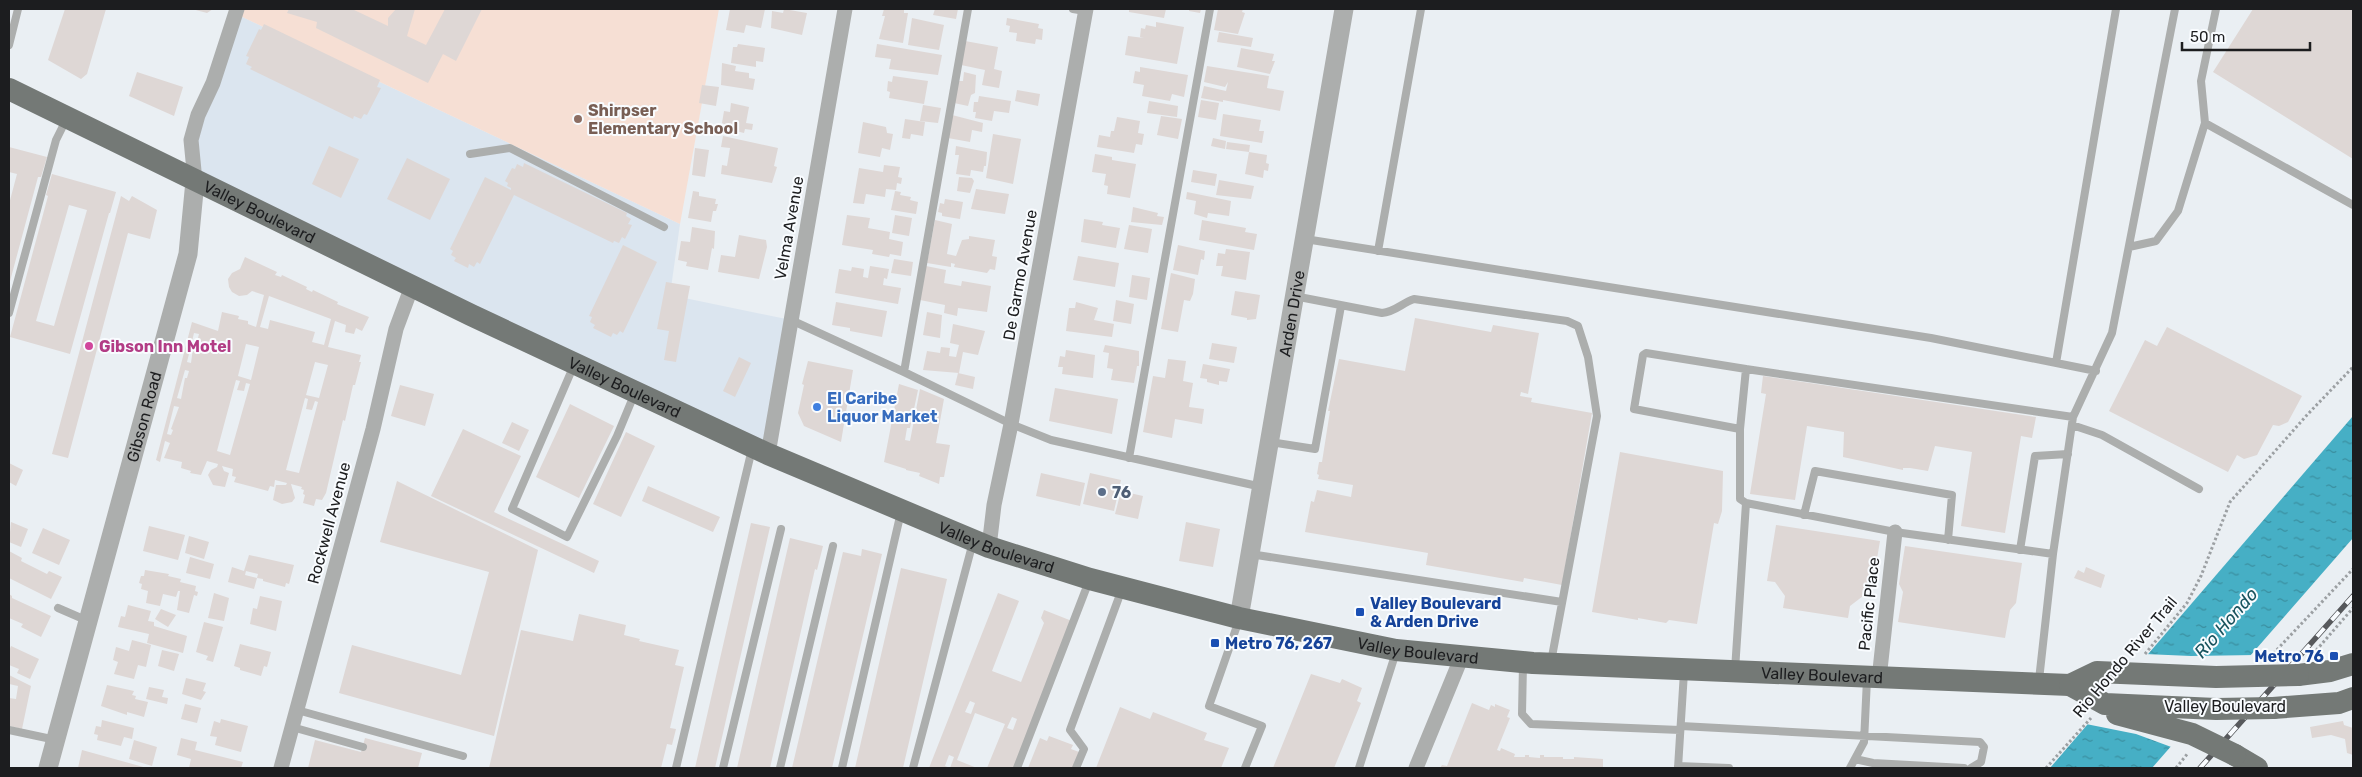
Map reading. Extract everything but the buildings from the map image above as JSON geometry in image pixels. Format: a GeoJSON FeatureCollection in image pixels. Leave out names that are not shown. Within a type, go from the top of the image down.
{"type":"FeatureCollection","features":[{"type":"Feature","properties":{"kind":"main road","name":"Valley Boulevard"},"geometry":{"type":"LineString","coordinates":[[9,89],[412,286],[760,450],[981,544],[1090,579],[1239,618],[1396,650],[1550,664],[1873,679],[2070,685],[2097,672],[2216,677],[2298,675],[2330,672],[2353,664]]}},
{"type":"Feature","properties":{"kind":"main road","name":"Valley Boulevard"},"geometry":{"type":"LineString","coordinates":[[2070,685],[2101,707],[2273,708],[2339,703],[2353,698]]}},
{"type":"Feature","properties":{"kind":"main road"},"geometry":{"type":"LineString","coordinates":[[2101,707],[2119,716],[2192,734],[2236,755],[2257,768]]}},
{"type":"Feature","properties":{"kind":"street","name":"Gibson Road"},"geometry":{"type":"LineString","coordinates":[[48,768],[188,254],[195,181],[191,140],[198,115],[213,83],[238,9]]}},
{"type":"Feature","properties":{"kind":"street","name":"Velma Avenue"},"geometry":{"type":"LineString","coordinates":[[760,450],[791,320],[845,9]]}},
{"type":"Feature","properties":{"kind":"street","name":"De Garmo Avenue"},"geometry":{"type":"LineString","coordinates":[[981,544],[994,505],[1011,424],[1081,9]]}},
{"type":"Feature","properties":{"kind":"street","name":"Arden Drive"},"geometry":{"type":"LineString","coordinates":[[1239,618],[1344,9]]}},
{"type":"Feature","properties":{"kind":"street","name":"Rockwell Avenue"},"geometry":{"type":"LineString","coordinates":[[281,768],[373,429],[396,329],[412,286]]}},
{"type":"Feature","properties":{"kind":"street","name":"Pacific Place"},"geometry":{"type":"LineString","coordinates":[[1873,679],[1895,532]]}},
{"type":"Feature","properties":{"kind":"street"},"geometry":{"type":"LineString","coordinates":[[1416,768],[1462,656]]}},
{"type":"Feature","properties":{"kind":"lane"},"geometry":{"type":"LineString","coordinates":[[9,45],[18,9]]}},
{"type":"Feature","properties":{"kind":"lane"},"geometry":{"type":"LineString","coordinates":[[904,372],[968,9]]}},
{"type":"Feature","properties":{"kind":"lane"},"geometry":{"type":"LineString","coordinates":[[1129,458],[1210,9]]}},
{"type":"Feature","properties":{"kind":"lane"},"geometry":{"type":"LineString","coordinates":[[1378,250],[1422,9]]}},
{"type":"Feature","properties":{"kind":"lane"},"geometry":{"type":"LineString","coordinates":[[2056,363],[2116,9]]}},
{"type":"Feature","properties":{"kind":"lane"},"geometry":{"type":"LineString","coordinates":[[2038,685],[2053,554],[2073,421],[2112,333],[2175,9]]}},
{"type":"Feature","properties":{"kind":"lane"},"geometry":{"type":"LineString","coordinates":[[2129,247],[2156,241],[2178,211],[2206,123],[2200,81],[2216,9]]}},
{"type":"Feature","properties":{"kind":"lane"},"geometry":{"type":"LineString","coordinates":[[9,313],[56,140],[67,118]]}},
{"type":"Feature","properties":{"kind":"lane"},"geometry":{"type":"LineString","coordinates":[[2206,123],[2353,205]]}},
{"type":"Feature","properties":{"kind":"lane"},"geometry":{"type":"LineString","coordinates":[[470,154],[510,148],[664,227]]}},
{"type":"Feature","properties":{"kind":"lane"},"geometry":{"type":"LineString","coordinates":[[1304,239],[1931,338],[2096,371]]}},
{"type":"Feature","properties":{"kind":"lane"},"geometry":{"type":"LineString","coordinates":[[1294,296],[1382,314],[1392,312],[1405,302],[1414,299],[1567,321],[1578,326],[1588,357],[1597,416],[1550,664]]}},
{"type":"Feature","properties":{"kind":"lane"},"geometry":{"type":"LineString","coordinates":[[1269,442],[1315,449],[1341,306]]}},
{"type":"Feature","properties":{"kind":"lane"},"geometry":{"type":"LineString","coordinates":[[791,320],[1011,424],[1051,440],[1262,486]]}},
{"type":"Feature","properties":{"kind":"lane"},"geometry":{"type":"LineString","coordinates":[[1740,429],[1633,407],[1644,354],[1746,368],[2073,421],[2199,489]]}},
{"type":"Feature","properties":{"kind":"lane"},"geometry":{"type":"LineString","coordinates":[[575,363],[512,509],[567,537],[617,436],[636,392]]}},
{"type":"Feature","properties":{"kind":"lane"},"geometry":{"type":"LineString","coordinates":[[1746,368],[1740,429],[1740,499],[1746,503],[1895,532],[2053,554]]}},
{"type":"Feature","properties":{"kind":"lane"},"geometry":{"type":"LineString","coordinates":[[676,768],[760,450]]}},
{"type":"Feature","properties":{"kind":"lane"},"geometry":{"type":"LineString","coordinates":[[2020,550],[2035,456],[2068,454]]}},
{"type":"Feature","properties":{"kind":"lane"},"geometry":{"type":"LineString","coordinates":[[1804,515],[1815,471],[1952,495],[1948,540]]}},
{"type":"Feature","properties":{"kind":"lane"},"geometry":{"type":"LineString","coordinates":[[1735,672],[1746,503]]}},
{"type":"Feature","properties":{"kind":"lane"},"geometry":{"type":"LineString","coordinates":[[842,768],[901,510]]}},
{"type":"Feature","properties":{"kind":"lane"},"geometry":{"type":"LineString","coordinates":[[723,768],[781,529]]}},
{"type":"Feature","properties":{"kind":"lane"},"geometry":{"type":"LineString","coordinates":[[913,768],[981,544]]}},
{"type":"Feature","properties":{"kind":"lane"},"geometry":{"type":"LineString","coordinates":[[780,768],[833,546]]}},
{"type":"Feature","properties":{"kind":"lane"},"geometry":{"type":"LineString","coordinates":[[1250,554],[1562,602]]}},
{"type":"Feature","properties":{"kind":"lane"},"geometry":{"type":"LineString","coordinates":[[1017,768],[1090,579]]}},
{"type":"Feature","properties":{"kind":"lane"},"geometry":{"type":"LineString","coordinates":[[1076,768],[1084,749],[1070,730],[1123,588]]}},
{"type":"Feature","properties":{"kind":"lane"},"geometry":{"type":"LineString","coordinates":[[58,608],[88,621]]}},
{"type":"Feature","properties":{"kind":"lane"},"geometry":{"type":"LineString","coordinates":[[1239,618],[1209,706],[1262,726],[1245,768]]}},
{"type":"Feature","properties":{"kind":"lane"},"geometry":{"type":"LineString","coordinates":[[1359,768],[1396,650]]}},
{"type":"Feature","properties":{"kind":"lane"},"geometry":{"type":"LineString","coordinates":[[1523,662],[1522,714],[1531,724],[1864,735],[1980,742],[1984,747],[1981,762],[1971,768]]}},
{"type":"Feature","properties":{"kind":"lane"},"geometry":{"type":"LineString","coordinates":[[1684,670],[1678,767],[1729,768]]}},
{"type":"Feature","properties":{"kind":"lane"},"geometry":{"type":"LineString","coordinates":[[1850,768],[1864,742],[1873,679]]}},
{"type":"Feature","properties":{"kind":"lane"},"geometry":{"type":"LineString","coordinates":[[297,710],[463,756]]}},
{"type":"Feature","properties":{"kind":"lane"},"geometry":{"type":"LineString","coordinates":[[292,727],[363,747]]}},
{"type":"Feature","properties":{"kind":"lane"},"geometry":{"type":"LineString","coordinates":[[9,730],[56,740]]}},
{"type":"Feature","properties":{"kind":"lane"},"geometry":{"type":"LineString","coordinates":[[1855,759],[1873,763],[1964,768]]}},
{"type":"Feature","properties":{"kind":"path","name":"Rio Hondo River Trail"},"geometry":{"type":"LineString","coordinates":[[2141,659],[2187,603],[2201,576],[2230,502],[2268,457],[2353,367]]}},
{"type":"Feature","properties":{"kind":"path"},"geometry":{"type":"LineString","coordinates":[[2298,675],[2317,648],[2353,608]]}},
{"type":"Feature","properties":{"kind":"path","name":"Rio Hondo River Trail"},"geometry":{"type":"LineString","coordinates":[[2046,768],[2101,707]]}},
{"type":"Feature","properties":{"kind":"shaded area","name":"Shirpser Elementary School"},"geometry":{"type":"Polygon","coordinates":[[[237,9],[719,9],[680,224],[236,14],[237,9]]]}},
{"type":"Feature","properties":{"kind":"shaded area"},"geometry":{"type":"Polygon","coordinates":[[[236,14],[680,224],[670,295],[791,320],[768,454],[195,181],[198,115],[236,14]]]}},
{"type":"Feature","properties":{"kind":"water","name":"Rio Hondo"},"geometry":{"type":"Polygon","coordinates":[[[2353,416],[2353,538],[2152,768],[2050,768],[2353,416]]]}},
{"type":"Feature","properties":{"kind":"pier"},"geometry":{"type":"Polygon","coordinates":[[[2145,654],[2191,656],[2255,655],[2174,748],[2136,734],[2086,724],[2145,654]]]}},
{"type":"Feature","properties":{"kind":"railway"},"geometry":{"type":"LineString","coordinates":[[2200,768],[2353,596]]}},
{"type":"Feature","properties":{"kind":"place","name":"Shirpser Elementary School"},"geometry":{"type":"Point","coordinates":[578,119]}},
{"type":"Feature","properties":{"kind":"place","name":"Gibson Inn Motel"},"geometry":{"type":"Point","coordinates":[89,346]}},
{"type":"Feature","properties":{"kind":"place","name":"El Caribe Liquor Market"},"geometry":{"type":"Point","coordinates":[817,407]}},
{"type":"Feature","properties":{"kind":"place","name":"76"},"geometry":{"type":"Point","coordinates":[1102,492]}},
{"type":"Feature","properties":{"kind":"place","name":"Valley Boulevard & Arden Drive"},"geometry":{"type":"Point","coordinates":[1360,612]}},
{"type":"Feature","properties":{"kind":"place","name":"Metro 76, 267"},"geometry":{"type":"Point","coordinates":[1215,643]}},
{"type":"Feature","properties":{"kind":"place","name":"Metro 76"},"geometry":{"type":"Point","coordinates":[2334,656]}}]}
